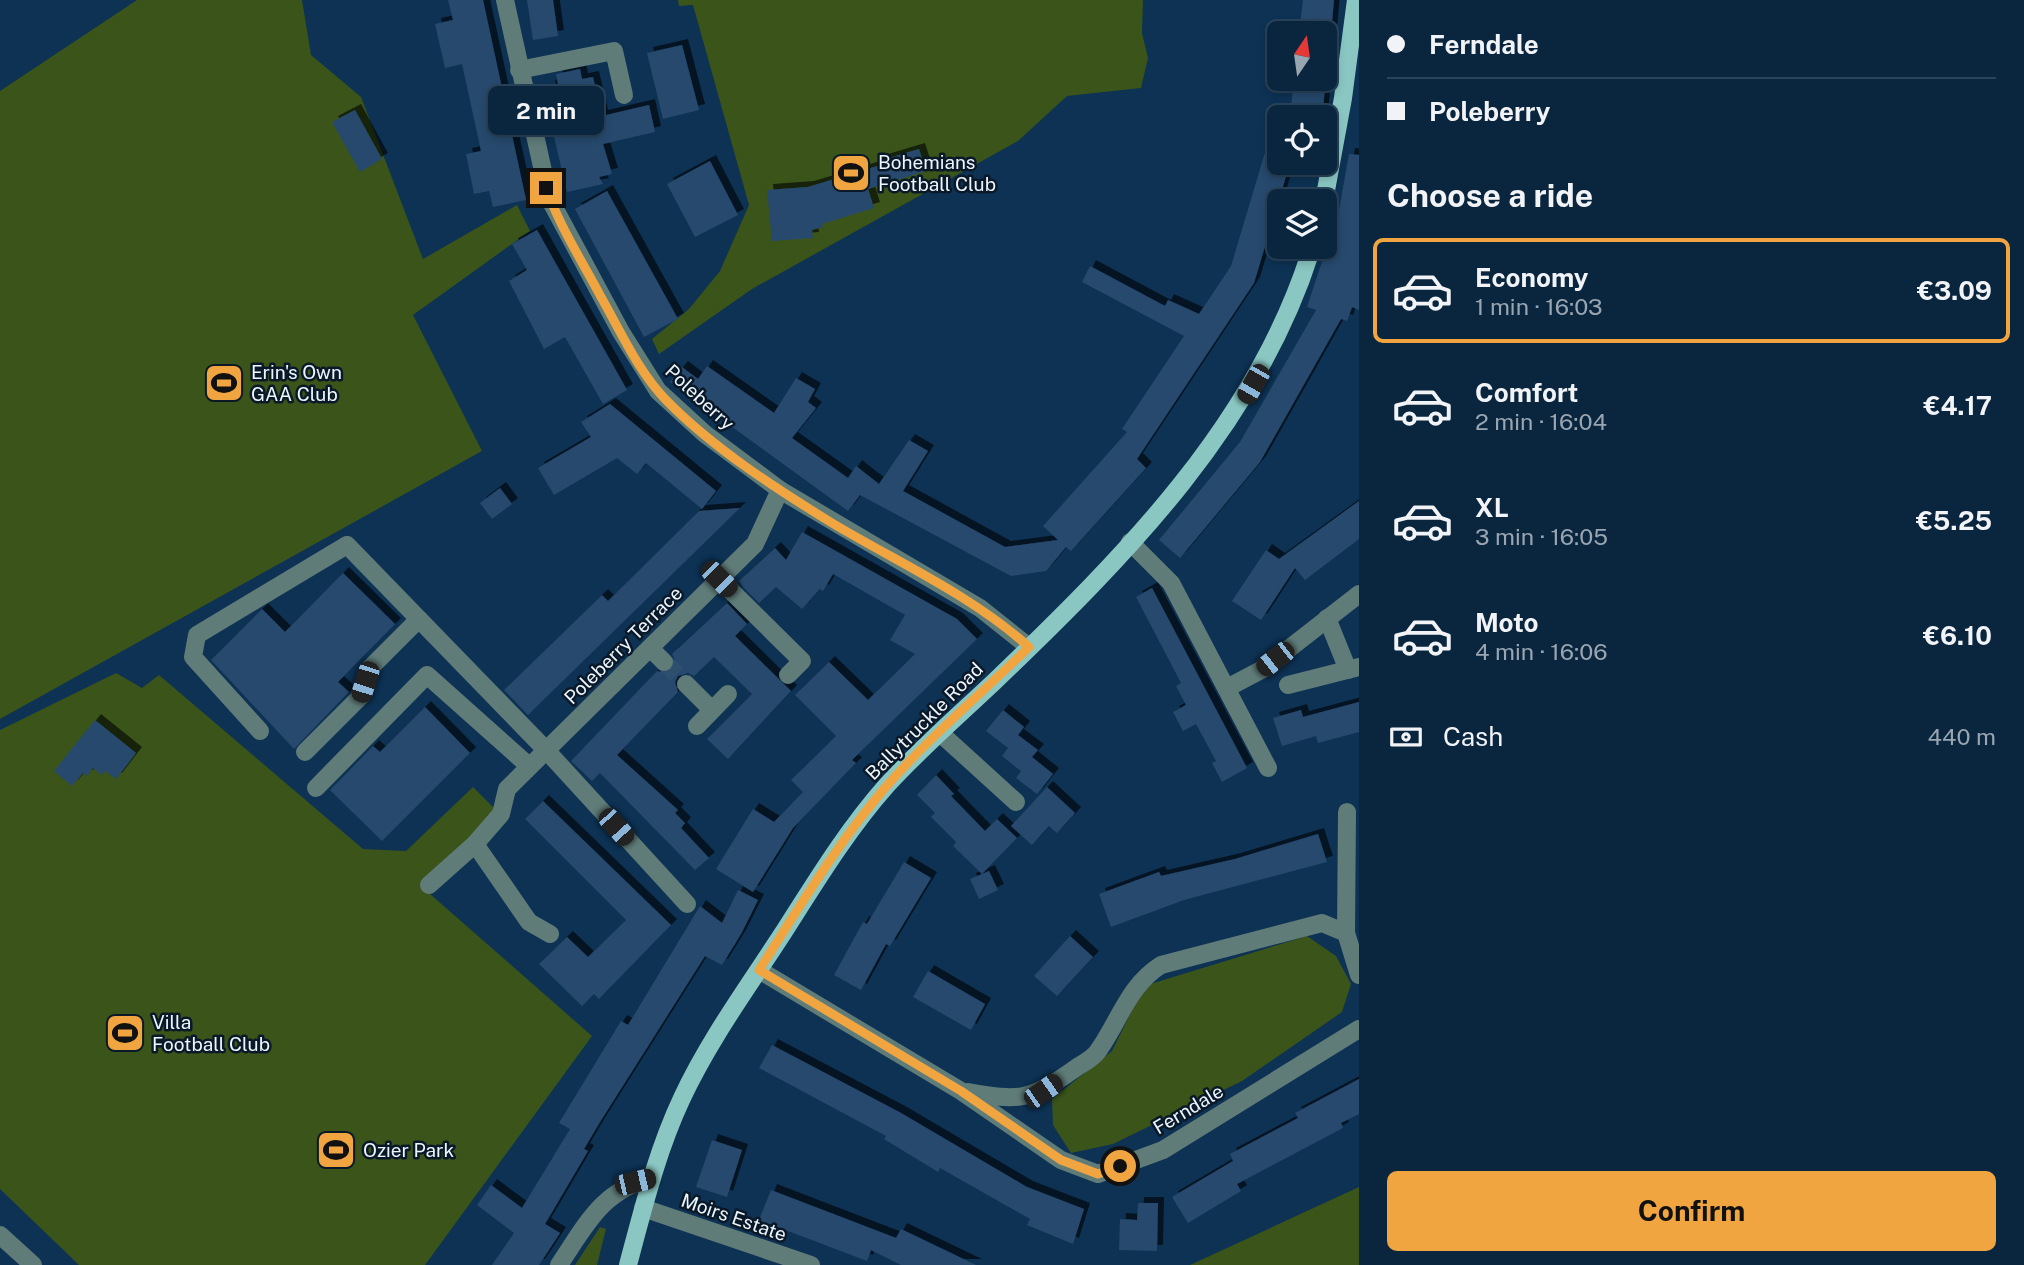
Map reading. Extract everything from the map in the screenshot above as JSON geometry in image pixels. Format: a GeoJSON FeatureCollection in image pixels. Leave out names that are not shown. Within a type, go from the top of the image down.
{"type":"FeatureCollection","features":[{"type":"Feature","properties":{"kind":"main road"},"geometry":{"type":"LineString","coordinates":[[1326,189],[1343,98],[1356,0]]}},
{"type":"Feature","properties":{"kind":"main road","name":"Ballytruckle Road"},"geometry":{"type":"LineString","coordinates":[[628,1265],[652,1178],[688,1084],[759,970],[858,822],[894,778],[1029,647],[1130,542],[1195,467],[1241,404],[1284,322],[1308,259]]}},
{"type":"Feature","properties":{"kind":"street","name":"Poleberry"},"geometry":{"type":"LineString","coordinates":[[505,0],[549,198],[640,365],[676,409],[780,490],[980,608],[1029,647]]}},
{"type":"Feature","properties":{"kind":"street"},"geometry":{"type":"LineString","coordinates":[[519,70],[614,51],[624,95]]}},
{"type":"Feature","properties":{"kind":"street","name":"Poleberry Terrace"},"geometry":{"type":"LineString","coordinates":[[475,845],[501,814],[507,789],[755,544],[780,490]]}},
{"type":"Feature","properties":{"kind":"street"},"geometry":{"type":"LineString","coordinates":[[1130,542],[1171,583],[1268,768]]}},
{"type":"Feature","properties":{"kind":"street"},"geometry":{"type":"LineString","coordinates":[[260,731],[193,657],[197,635],[347,545],[546,750],[687,904]]}},
{"type":"Feature","properties":{"kind":"street"},"geometry":{"type":"LineString","coordinates":[[719,579],[802,661],[788,675]]}},
{"type":"Feature","properties":{"kind":"street"},"geometry":{"type":"LineString","coordinates":[[1227,688],[1263,669],[1359,594]]}},
{"type":"Feature","properties":{"kind":"street"},"geometry":{"type":"LineString","coordinates":[[1288,685],[1354,668],[1327,618]]}},
{"type":"Feature","properties":{"kind":"street"},"geometry":{"type":"LineString","coordinates":[[305,752],[361,696],[370,668],[419,619]]}},
{"type":"Feature","properties":{"kind":"street"},"geometry":{"type":"LineString","coordinates":[[650,648],[664,662]]}},
{"type":"Feature","properties":{"kind":"street"},"geometry":{"type":"LineString","coordinates":[[316,788],[427,675],[529,766]]}},
{"type":"Feature","properties":{"kind":"street"},"geometry":{"type":"LineString","coordinates":[[686,684],[712,710]]}},
{"type":"Feature","properties":{"kind":"street"},"geometry":{"type":"LineString","coordinates":[[696,726],[728,694]]}},
{"type":"Feature","properties":{"kind":"street"},"geometry":{"type":"LineString","coordinates":[[940,733],[1016,802]]}},
{"type":"Feature","properties":{"kind":"street"},"geometry":{"type":"LineString","coordinates":[[1348,812],[1346,933],[1359,975]]}},
{"type":"Feature","properties":{"kind":"street"},"geometry":{"type":"LineString","coordinates":[[429,886],[475,845],[529,922],[550,934]]}},
{"type":"Feature","properties":{"kind":"street","name":"Ferndale"},"geometry":{"type":"LineString","coordinates":[[961,1091],[1019,1099],[1043,1091],[1097,1053],[1132,990],[1146,975],[1161,965],[1322,923],[1346,933]]}},
{"type":"Feature","properties":{"kind":"street","name":"Ferndale"},"geometry":{"type":"LineString","coordinates":[[759,970],[961,1091],[1061,1160],[1098,1174],[1163,1150],[1359,1029]]}},
{"type":"Feature","properties":{"kind":"street"},"geometry":{"type":"LineString","coordinates":[[559,1265],[607,1199],[621,1188],[652,1178]]}},
{"type":"Feature","properties":{"kind":"street","name":"Moirs Estate"},"geometry":{"type":"LineString","coordinates":[[643,1208],[811,1265]]}},
{"type":"Feature","properties":{"kind":"street"},"geometry":{"type":"LineString","coordinates":[[0,1235],[33,1265]]}},
{"type":"Feature","properties":{"kind":"green space","name":"Erin's Own GAA Club"},"geometry":{"type":"Polygon","coordinates":[[[137,0],[302,0],[311,55],[361,97],[423,259],[517,205],[530,231],[413,315],[482,451],[0,719],[0,91],[137,0]]]}},
{"type":"Feature","properties":{"kind":"green space","name":"Bohemians Football Club"},"geometry":{"type":"Polygon","coordinates":[[[678,0],[1143,0],[1142,33],[1148,58],[1141,88],[1067,96],[1018,141],[752,289],[659,354],[652,339],[689,309],[720,271],[749,205],[693,5],[679,6],[678,0]]]}},
{"type":"Feature","properties":{"kind":"green space"},"geometry":{"type":"Polygon","coordinates":[[[116,673],[142,688],[159,675],[363,849],[406,851],[473,787],[505,819],[430,894],[592,1036],[425,1265],[79,1265],[0,1189],[0,730],[116,673]]]}},
{"type":"Feature","properties":{"kind":"green space"},"geometry":{"type":"Polygon","coordinates":[[[1307,936],[1336,956],[1351,984],[1342,1012],[1242,1081],[1113,1144],[1071,1153],[1053,1125],[1052,1099],[1112,1051],[1144,986],[1307,936]]]}},
{"type":"Feature","properties":{"kind":"green space"},"geometry":{"type":"Polygon","coordinates":[[[1359,1187],[1359,1265],[1190,1265],[1359,1187]]]}},
{"type":"Feature","properties":{"kind":"green space"},"geometry":{"type":"Polygon","coordinates":[[[600,1227],[606,1229],[597,1265],[575,1265],[600,1227]]]}},
{"type":"Feature","properties":{"kind":"building"},"geometry":{"type":"Polygon","coordinates":[[[448,0],[483,0],[526,200],[493,207],[489,191],[474,194],[466,154],[481,151],[462,64],[445,68],[435,24],[453,20],[448,0]]]}},
{"type":"Feature","properties":{"kind":"building"},"geometry":{"type":"Polygon","coordinates":[[[527,0],[553,0],[558,36],[533,40],[527,0]]]}},
{"type":"Feature","properties":{"kind":"building"},"geometry":{"type":"Polygon","coordinates":[[[1303,0],[1334,0],[1332,21],[1300,21],[1303,0]]]}},
{"type":"Feature","properties":{"kind":"building"},"geometry":{"type":"Polygon","coordinates":[[[682,45],[699,110],[663,119],[647,53],[682,45]]]}},
{"type":"Feature","properties":{"kind":"building"},"geometry":{"type":"Polygon","coordinates":[[[580,69],[582,79],[593,77],[602,116],[649,105],[655,132],[603,144],[612,174],[599,177],[603,184],[567,192],[551,124],[557,123],[549,86],[558,84],[556,74],[580,69]]]}},
{"type":"Feature","properties":{"kind":"building"},"geometry":{"type":"Polygon","coordinates":[[[1293,91],[1325,91],[1323,105],[1291,105],[1293,91]]]}},
{"type":"Feature","properties":{"kind":"building"},"geometry":{"type":"Polygon","coordinates":[[[355,110],[382,159],[360,172],[332,122],[355,110]]]}},
{"type":"Feature","properties":{"kind":"building"},"geometry":{"type":"Polygon","coordinates":[[[1267,146],[1267,175],[1286,175],[1282,189],[1267,189],[1267,240],[1254,283],[1137,459],[1146,468],[1071,551],[1066,547],[1046,571],[1011,576],[860,495],[848,511],[670,382],[682,367],[698,379],[707,366],[774,413],[796,378],[815,389],[808,402],[816,408],[792,438],[848,478],[856,466],[879,484],[909,440],[928,451],[903,491],[1005,547],[1058,540],[1043,526],[1127,432],[1122,429],[1184,336],[1082,282],[1090,266],[1165,306],[1168,300],[1199,314],[1231,266],[1267,146]]]}},
{"type":"Feature","properties":{"kind":"building"},"geometry":{"type":"Polygon","coordinates":[[[919,149],[926,171],[868,189],[874,208],[822,224],[823,227],[812,230],[813,238],[772,241],[767,190],[808,187],[884,164],[882,160],[919,149]]]}},
{"type":"Feature","properties":{"kind":"building"},"geometry":{"type":"Polygon","coordinates":[[[1349,154],[1359,155],[1359,310],[1352,307],[1347,321],[1341,319],[1260,462],[1180,558],[1159,540],[1240,442],[1316,310],[1307,307],[1323,259],[1337,259],[1339,210],[1349,154]]]}},
{"type":"Feature","properties":{"kind":"building"},"geometry":{"type":"Polygon","coordinates":[[[710,161],[738,215],[695,237],[667,184],[710,161]]]}},
{"type":"Feature","properties":{"kind":"building"},"geometry":{"type":"Polygon","coordinates":[[[607,191],[678,319],[644,337],[575,209],[607,191]]]}},
{"type":"Feature","properties":{"kind":"building"},"geometry":{"type":"Polygon","coordinates":[[[537,230],[627,390],[603,404],[565,337],[544,349],[509,281],[527,270],[512,244],[537,230]]]}},
{"type":"Feature","properties":{"kind":"building"},"geometry":{"type":"Polygon","coordinates":[[[610,404],[716,491],[702,509],[646,463],[637,474],[617,458],[554,495],[538,468],[591,437],[581,422],[610,404]]]}},
{"type":"Feature","properties":{"kind":"building"},"geometry":{"type":"Polygon","coordinates":[[[500,488],[512,504],[492,519],[480,503],[500,488]]]}},
{"type":"Feature","properties":{"kind":"building"},"geometry":{"type":"Polygon","coordinates":[[[1359,501],[1359,539],[1305,580],[1295,568],[1261,620],[1232,601],[1266,550],[1279,559],[1359,501]]]}},
{"type":"Feature","properties":{"kind":"building"},"geometry":{"type":"Polygon","coordinates":[[[740,508],[528,715],[504,690],[602,595],[608,601],[699,511],[740,508]]]}},
{"type":"Feature","properties":{"kind":"building"},"geometry":{"type":"Polygon","coordinates":[[[802,532],[957,619],[977,639],[852,760],[856,763],[793,828],[753,892],[716,869],[753,809],[774,822],[803,792],[791,780],[836,736],[795,695],[829,662],[868,700],[915,654],[890,640],[905,615],[833,574],[823,591],[820,589],[802,609],[776,587],[759,603],[743,587],[739,581],[775,548],[786,560],[802,532]]]}},
{"type":"Feature","properties":{"kind":"building"},"geometry":{"type":"Polygon","coordinates":[[[343,573],[395,624],[338,682],[349,692],[294,749],[211,660],[262,609],[285,632],[343,573]]]}},
{"type":"Feature","properties":{"kind":"building"},"geometry":{"type":"Polygon","coordinates":[[[1152,588],[1247,768],[1222,782],[1212,763],[1216,761],[1196,724],[1183,731],[1173,712],[1186,705],[1176,686],[1181,683],[1136,597],[1152,588]]]}},
{"type":"Feature","properties":{"kind":"building"},"geometry":{"type":"Polygon","coordinates":[[[727,603],[747,624],[735,636],[791,691],[728,759],[707,739],[752,694],[714,657],[694,676],[688,673],[678,676],[675,682],[678,692],[617,755],[678,810],[675,813],[685,823],[681,828],[709,858],[695,870],[600,773],[592,781],[571,761],[657,671],[666,673],[672,669],[675,660],[672,654],[727,603]]]}},
{"type":"Feature","properties":{"kind":"building"},"geometry":{"type":"Polygon","coordinates":[[[1359,702],[1359,732],[1318,743],[1316,736],[1282,746],[1273,718],[1301,710],[1303,717],[1359,702]]]}},
{"type":"Feature","properties":{"kind":"building"},"geometry":{"type":"Polygon","coordinates":[[[425,707],[470,753],[382,841],[330,790],[373,746],[380,752],[425,707]]]}},
{"type":"Feature","properties":{"kind":"building"},"geometry":{"type":"Polygon","coordinates":[[[1003,710],[1024,727],[1018,735],[1038,750],[1032,757],[1053,774],[1037,794],[1016,778],[1021,771],[1002,756],[1008,748],[986,731],[1003,710]]]}},
{"type":"Feature","properties":{"kind":"building"},"geometry":{"type":"Polygon","coordinates":[[[95,720],[136,753],[116,779],[105,771],[102,775],[93,768],[87,776],[83,773],[72,786],[54,771],[95,720]]]}},
{"type":"Feature","properties":{"kind":"building"},"geometry":{"type":"Polygon","coordinates":[[[936,775],[954,794],[951,796],[985,831],[997,819],[1017,838],[982,874],[953,846],[956,842],[931,817],[935,813],[917,795],[936,775]]]}},
{"type":"Feature","properties":{"kind":"building"},"geometry":{"type":"Polygon","coordinates":[[[1047,787],[1075,813],[1057,833],[1049,826],[1032,845],[1011,826],[1047,787]]]}},
{"type":"Feature","properties":{"kind":"building"},"geometry":{"type":"Polygon","coordinates":[[[543,801],[671,925],[599,999],[594,994],[582,1006],[539,964],[567,937],[588,957],[626,920],[525,819],[543,801]]]}},
{"type":"Feature","properties":{"kind":"building"},"geometry":{"type":"Polygon","coordinates":[[[1318,834],[1327,862],[1184,900],[1111,927],[1099,894],[1159,872],[1161,876],[1235,859],[1318,834]]]}},
{"type":"Feature","properties":{"kind":"building"},"geometry":{"type":"Polygon","coordinates":[[[904,862],[931,878],[890,946],[886,944],[861,990],[834,975],[863,922],[867,924],[904,862]]]}},
{"type":"Feature","properties":{"kind":"building"},"geometry":{"type":"Polygon","coordinates":[[[989,871],[998,890],[979,899],[970,879],[989,871]]]}},
{"type":"Feature","properties":{"kind":"building"},"geometry":{"type":"Polygon","coordinates":[[[738,890],[758,900],[741,934],[722,965],[705,956],[600,1122],[584,1149],[588,1151],[545,1224],[560,1233],[545,1256],[539,1265],[492,1265],[514,1233],[477,1205],[491,1185],[522,1208],[570,1129],[559,1123],[621,1021],[628,1025],[700,906],[722,923],[738,890]]]}},
{"type":"Feature","properties":{"kind":"building"},"geometry":{"type":"Polygon","coordinates":[[[1070,936],[1093,957],[1057,996],[1034,976],[1070,936]]]}},
{"type":"Feature","properties":{"kind":"building"},"geometry":{"type":"Polygon","coordinates":[[[928,971],[985,1004],[971,1030],[913,997],[928,971]]]}},
{"type":"Feature","properties":{"kind":"building"},"geometry":{"type":"Polygon","coordinates":[[[772,1045],[901,1113],[1027,1187],[1084,1209],[1073,1244],[1027,1225],[1030,1219],[940,1168],[938,1172],[884,1139],[886,1136],[759,1068],[772,1045]]]}},
{"type":"Feature","properties":{"kind":"building"},"geometry":{"type":"Polygon","coordinates":[[[1359,1079],[1359,1114],[1341,1123],[1343,1128],[1237,1184],[1241,1191],[1188,1223],[1172,1197],[1233,1161],[1230,1154],[1298,1118],[1295,1113],[1359,1079]]]}},
{"type":"Feature","properties":{"kind":"building"},"geometry":{"type":"Polygon","coordinates":[[[712,1140],[742,1150],[727,1197],[696,1187],[712,1140]]]}},
{"type":"Feature","properties":{"kind":"building"},"geometry":{"type":"Polygon","coordinates":[[[771,1190],[896,1238],[901,1229],[976,1265],[901,1265],[871,1250],[867,1261],[759,1220],[771,1190]]]}},
{"type":"Feature","properties":{"kind":"building"},"geometry":{"type":"Polygon","coordinates":[[[1138,1203],[1158,1203],[1157,1251],[1119,1250],[1120,1219],[1137,1220],[1138,1203]]]}},
{"type":"Feature","properties":{"kind":"tunnel"},"geometry":{"type":"LineString","coordinates":[[664,662],[686,684]]}},
{"type":"Feature","properties":{"kind":"place","name":"Bohemians Football Club"},"geometry":{"type":"Point","coordinates":[851,173]}},
{"type":"Feature","properties":{"kind":"place","name":"Erin's Own GAA Club"},"geometry":{"type":"Point","coordinates":[224,383]}},
{"type":"Feature","properties":{"kind":"place","name":"Villa Football Club"},"geometry":{"type":"Point","coordinates":[125,1033]}},
{"type":"Feature","properties":{"kind":"place","name":"Ozier Park"},"geometry":{"type":"Point","coordinates":[336,1150]}},
{"type":"Feature","properties":{"kind":"route"},"geometry":{"type":"LineString","coordinates":[[546,188],[561,224],[621,332],[649,379],[667,400],[705,434],[780,490],[980,608],[1009,628],[1029,647],[902,769],[874,801],[830,861],[759,970],[961,1091],[1061,1160],[1098,1174],[1120,1166]]}}]}
